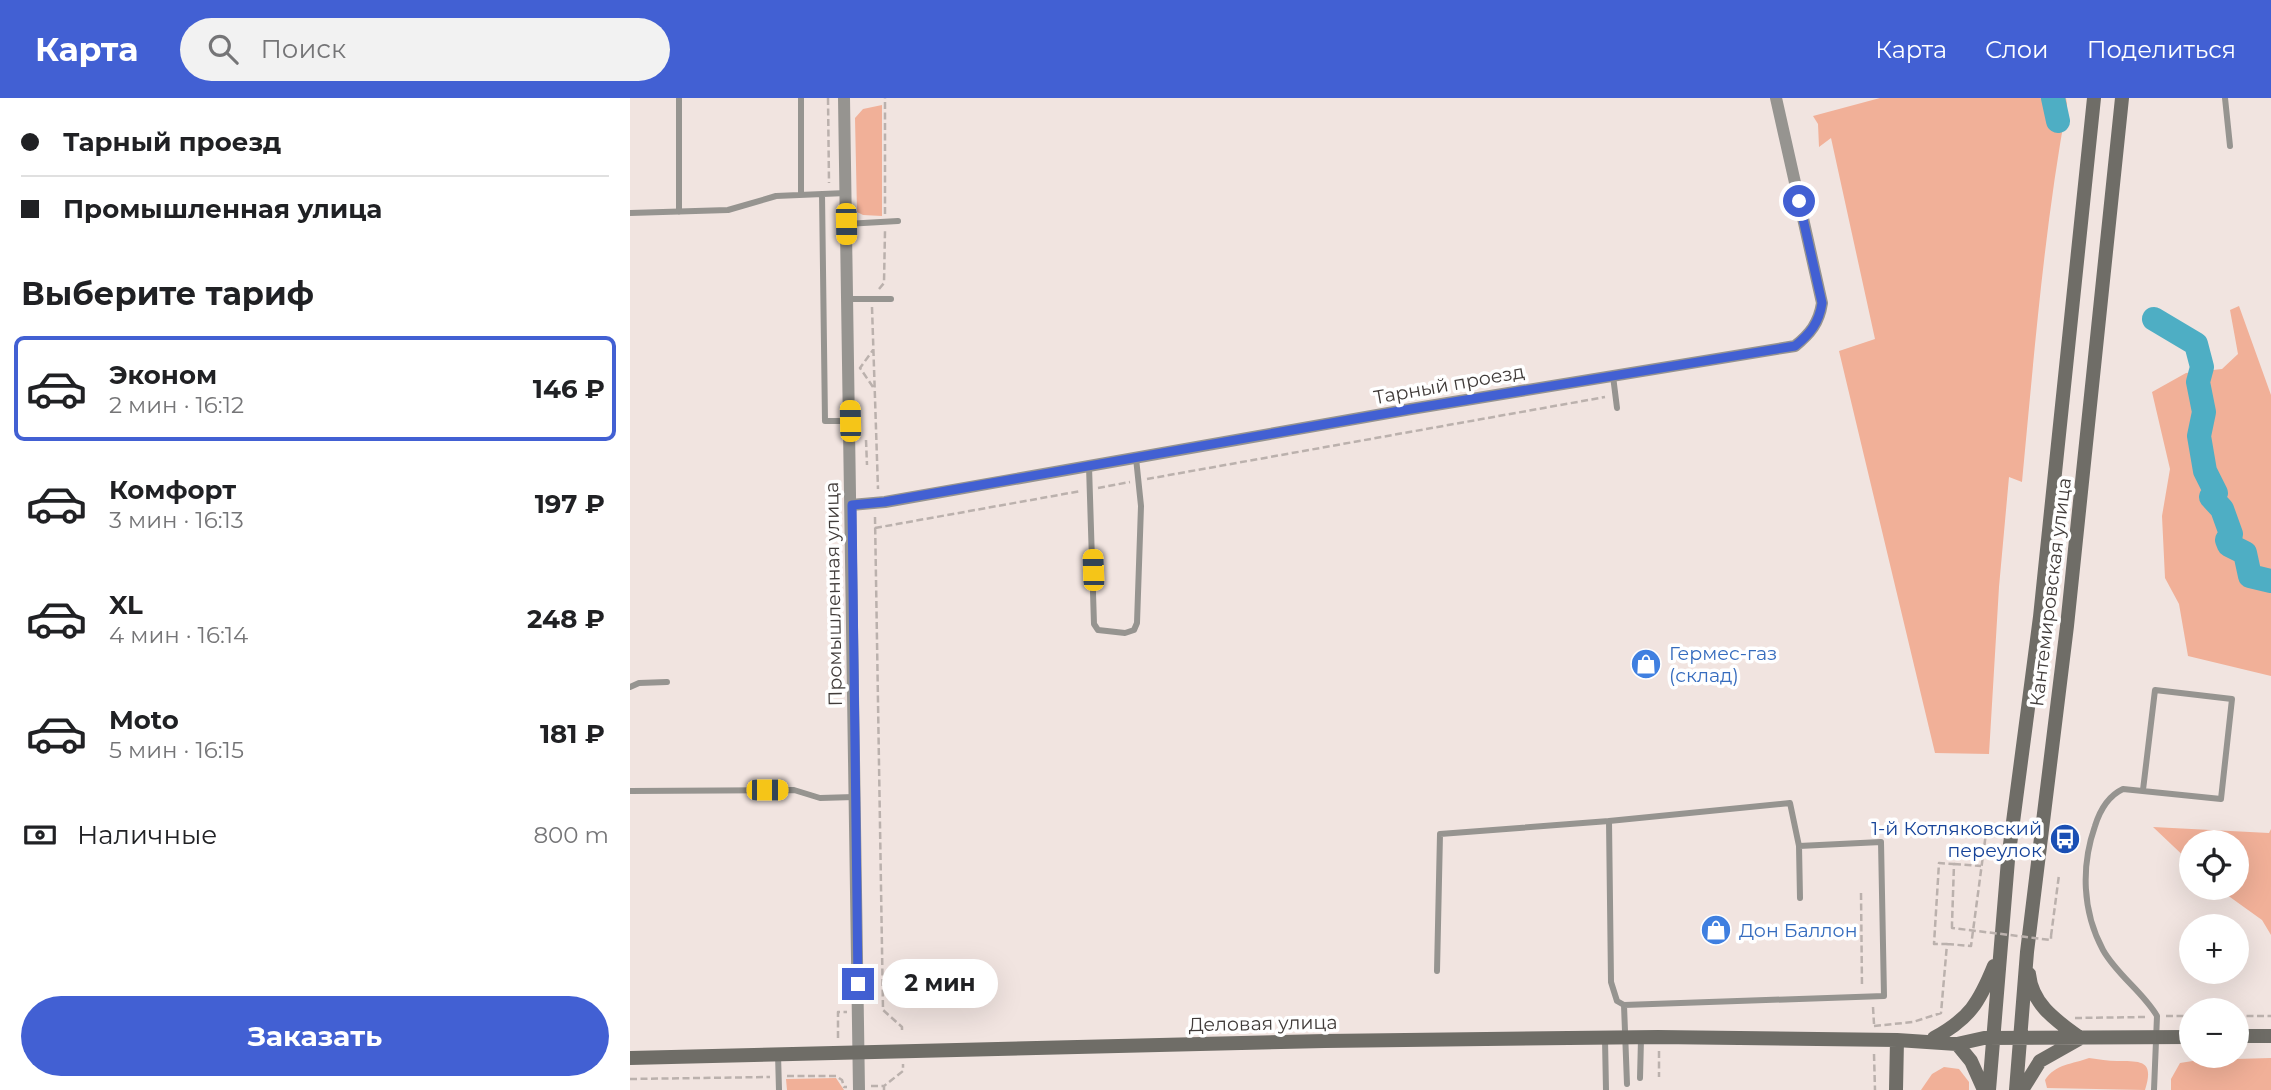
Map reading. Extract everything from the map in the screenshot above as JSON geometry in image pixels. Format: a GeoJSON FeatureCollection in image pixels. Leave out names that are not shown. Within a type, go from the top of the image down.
{"type":"FeatureCollection","features":[{"type":"Feature","properties":{"kind":"street","name":"Промышленная улица"},"geometry":{"type":"LineString","coordinates":[[844,98],[859,1088]]}},
{"type":"Feature","properties":{"kind":"street","name":"Тарный проезд"},"geometry":{"type":"LineString","coordinates":[[852,505],[884,502],[1795,346],[1809,335],[1820,317],[1822,303],[1776,98]]}},
{"type":"Feature","properties":{"kind":"street","name":"Кантемировская улица"},"geometry":{"type":"LineString","coordinates":[[1986,1090],[2008,860],[2040,617],[2094,98]]}},
{"type":"Feature","properties":{"kind":"street","name":"Кантемировская улица"},"geometry":{"type":"LineString","coordinates":[[2016,1090],[2027,952],[2067,625],[2122,98]]}},
{"type":"Feature","properties":{"kind":"street"},"geometry":{"type":"LineString","coordinates":[[1934,1038],[1955,1027],[1970,1013],[1985,988],[2000,949]]}},
{"type":"Feature","properties":{"kind":"street"},"geometry":{"type":"LineString","coordinates":[[2027,952],[2030,983],[2037,999],[2049,1016],[2080,1038]]}},
{"type":"Feature","properties":{"kind":"street"},"geometry":{"type":"LineString","coordinates":[[2249,1036],[2271,1036]]}},
{"type":"Feature","properties":{"kind":"street","name":"Деловая улица"},"geometry":{"type":"LineString","coordinates":[[630,1058],[1605,1037],[1897,1040]]}},
{"type":"Feature","properties":{"kind":"street"},"geometry":{"type":"LineString","coordinates":[[1897,1040],[2179,1037]]}},
{"type":"Feature","properties":{"kind":"street"},"geometry":{"type":"LineString","coordinates":[[1897,1040],[1957,1044],[1989,1038]]}},
{"type":"Feature","properties":{"kind":"street"},"geometry":{"type":"LineString","coordinates":[[2022,1090],[2040,1060],[2080,1038]]}},
{"type":"Feature","properties":{"kind":"street"},"geometry":{"type":"LineString","coordinates":[[1896,1090],[1897,1040]]}},
{"type":"Feature","properties":{"kind":"street"},"geometry":{"type":"LineString","coordinates":[[1957,1044],[1971,1061],[1986,1090]]}},
{"type":"Feature","properties":{"kind":"lane"},"geometry":{"type":"LineString","coordinates":[[679,98],[679,212]]}},
{"type":"Feature","properties":{"kind":"lane"},"geometry":{"type":"LineString","coordinates":[[801,98],[801,195]]}},
{"type":"Feature","properties":{"kind":"lane"},"geometry":{"type":"LineString","coordinates":[[2225,98],[2230,146]]}},
{"type":"Feature","properties":{"kind":"lane"},"geometry":{"type":"LineString","coordinates":[[630,213],[728,210],[776,195],[846,193]]}},
{"type":"Feature","properties":{"kind":"lane"},"geometry":{"type":"LineString","coordinates":[[825,194],[825,421],[850,421]]}},
{"type":"Feature","properties":{"kind":"lane"},"geometry":{"type":"LineString","coordinates":[[846,224],[898,221]]}},
{"type":"Feature","properties":{"kind":"lane"},"geometry":{"type":"LineString","coordinates":[[848,299],[891,299]]}},
{"type":"Feature","properties":{"kind":"lane"},"geometry":{"type":"LineString","coordinates":[[1613,376],[1617,408]]}},
{"type":"Feature","properties":{"kind":"lane"},"geometry":{"type":"LineString","coordinates":[[1089,466],[1094,624],[1098,630],[1125,633],[1134,630],[1137,623],[1141,506],[1136,458]]}},
{"type":"Feature","properties":{"kind":"lane"},"geometry":{"type":"LineString","coordinates":[[630,687],[639,683],[667,682]]}},
{"type":"Feature","properties":{"kind":"lane"},"geometry":{"type":"LineString","coordinates":[[2143,790],[2155,690],[2232,699],[2221,799],[2123,789],[2113,794],[2099,813],[2087,848],[2085,881],[2089,915],[2104,951],[2157,1016],[2154,1090]]}},
{"type":"Feature","properties":{"kind":"lane"},"geometry":{"type":"LineString","coordinates":[[630,791],[794,790],[820,797],[855,797]]}},
{"type":"Feature","properties":{"kind":"lane"},"geometry":{"type":"LineString","coordinates":[[1437,971],[1440,834],[1790,803],[1799,846],[1800,898]]}},
{"type":"Feature","properties":{"kind":"lane"},"geometry":{"type":"LineString","coordinates":[[1609,821],[1611,982],[1617,1001],[1624,1005],[1884,996],[1881,842],[1799,846]]}},
{"type":"Feature","properties":{"kind":"lane"},"geometry":{"type":"LineString","coordinates":[[1624,1005],[1640,1078]]}},
{"type":"Feature","properties":{"kind":"lane"},"geometry":{"type":"LineString","coordinates":[[1605,1037],[1606,1090]]}},
{"type":"Feature","properties":{"kind":"lane"},"geometry":{"type":"LineString","coordinates":[[1627,1084],[1633,1037]]}},
{"type":"Feature","properties":{"kind":"lane"},"geometry":{"type":"LineString","coordinates":[[778,1054],[779,1090]]}},
{"type":"Feature","properties":{"kind":"path"},"geometry":{"type":"LineString","coordinates":[[825,194],[828,98]]}},
{"type":"Feature","properties":{"kind":"path"},"geometry":{"type":"LineString","coordinates":[[873,350],[860,368],[874,388]]}},
{"type":"Feature","properties":{"kind":"path"},"geometry":{"type":"LineString","coordinates":[[875,528],[1616,396]]}},
{"type":"Feature","properties":{"kind":"path"},"geometry":{"type":"LineString","coordinates":[[866,440],[867,465]]}},
{"type":"Feature","properties":{"kind":"path"},"geometry":{"type":"LineString","coordinates":[[866,447],[876,447]]}},
{"type":"Feature","properties":{"kind":"path"},"geometry":{"type":"LineString","coordinates":[[874,518],[883,1010],[902,1027],[902,1031]]}},
{"type":"Feature","properties":{"kind":"path"},"geometry":{"type":"LineString","coordinates":[[1981,866],[1939,863],[1934,944],[1971,946],[1986,832]]}},
{"type":"Feature","properties":{"kind":"path"},"geometry":{"type":"LineString","coordinates":[[1954,864],[1952,928],[2038,939],[2051,940],[2059,875]]}},
{"type":"Feature","properties":{"kind":"path"},"geometry":{"type":"LineString","coordinates":[[1861,893],[1862,998]]}},
{"type":"Feature","properties":{"kind":"path"},"geometry":{"type":"LineString","coordinates":[[1874,1024],[1913,1022],[1941,1013],[1947,944]]}},
{"type":"Feature","properties":{"kind":"path"},"geometry":{"type":"LineString","coordinates":[[1873,997],[1875,1090]]}},
{"type":"Feature","properties":{"kind":"path"},"geometry":{"type":"LineString","coordinates":[[2070,1018],[2179,1016]]}},
{"type":"Feature","properties":{"kind":"path"},"geometry":{"type":"LineString","coordinates":[[2249,1016],[2271,1016]]}},
{"type":"Feature","properties":{"kind":"path"},"geometry":{"type":"LineString","coordinates":[[1658,1037],[1659,1077]]}},
{"type":"Feature","properties":{"kind":"path"},"geometry":{"type":"LineString","coordinates":[[630,1079],[836,1076],[842,1080],[844,1087],[884,1088],[903,1071],[903,1061]]}},
{"type":"Feature","properties":{"kind":"shaded area"},"geometry":{"type":"Polygon","coordinates":[[[1880,98],[2066,98],[2067,104],[2046,245],[2022,482],[2009,477],[1989,754],[1935,753],[1839,351],[1875,339],[1831,138],[1819,147],[1818,124],[1813,116],[1880,98]]]}},
{"type":"Feature","properties":{"kind":"shaded area"},"geometry":{"type":"Polygon","coordinates":[[[882,105],[882,216],[863,215],[857,212],[855,118],[863,109],[882,105]]]}},
{"type":"Feature","properties":{"kind":"shaded area"},"geometry":{"type":"Polygon","coordinates":[[[2239,306],[2271,395],[2271,676],[2188,656],[2179,604],[2165,578],[2162,516],[2170,469],[2152,392],[2186,373],[2222,369],[2238,354],[2230,310],[2239,306]]]}},
{"type":"Feature","properties":{"kind":"shaded area"},"geometry":{"type":"Polygon","coordinates":[[[2153,827],[2211,830],[2179,830],[2179,852],[2153,827]]]}},
{"type":"Feature","properties":{"kind":"shaded area"},"geometry":{"type":"Polygon","coordinates":[[[2271,829],[2271,935],[2262,920],[2234,900],[2249,900],[2249,832],[2269,833],[2271,829]]]}},
{"type":"Feature","properties":{"kind":"shaded area"},"geometry":{"type":"Polygon","coordinates":[[[2089,1058],[2134,1061],[2144,1065],[2148,1073],[2145,1090],[2047,1088],[2045,1080],[2054,1071],[2089,1058]]]}},
{"type":"Feature","properties":{"kind":"shaded area"},"geometry":{"type":"Polygon","coordinates":[[[2271,1058],[2271,1090],[2171,1090],[2171,1079],[2179,1065],[2179,1068],[2249,1068],[2249,1059],[2271,1058]]]}},
{"type":"Feature","properties":{"kind":"shaded area"},"geometry":{"type":"Polygon","coordinates":[[[1944,1067],[1959,1069],[1969,1082],[1969,1090],[1921,1090],[1932,1074],[1944,1067]]]}},
{"type":"Feature","properties":{"kind":"shaded area"},"geometry":{"type":"Polygon","coordinates":[[[836,1078],[844,1090],[787,1090],[786,1079],[836,1078]]]}},
{"type":"Feature","properties":{"kind":"waterway"},"geometry":{"type":"LineString","coordinates":[[2053,98],[2058,121]]}},
{"type":"Feature","properties":{"kind":"waterway"},"geometry":{"type":"LineString","coordinates":[[2154,319],[2196,344],[2202,367],[2198,382],[2204,412],[2199,436],[2205,471],[2216,493],[2211,497],[2222,509],[2231,534],[2227,540],[2229,545],[2245,553],[2250,576],[2271,581]]}},
{"type":"Feature","properties":{"kind":"place","name":"Гермес-газ (склад)"},"geometry":{"type":"Point","coordinates":[1646,664]}},
{"type":"Feature","properties":{"kind":"place","name":"1-й Котляковский переулок"},"geometry":{"type":"Point","coordinates":[2065,839]}},
{"type":"Feature","properties":{"kind":"place","name":"Дон Баллон"},"geometry":{"type":"Point","coordinates":[1716,930]}},
{"type":"Feature","properties":{"kind":"route"},"geometry":{"type":"LineString","coordinates":[[858,984],[852,505],[876,504],[1411,409],[1795,346],[1809,335],[1820,317],[1822,303],[1799,201]]}}]}
